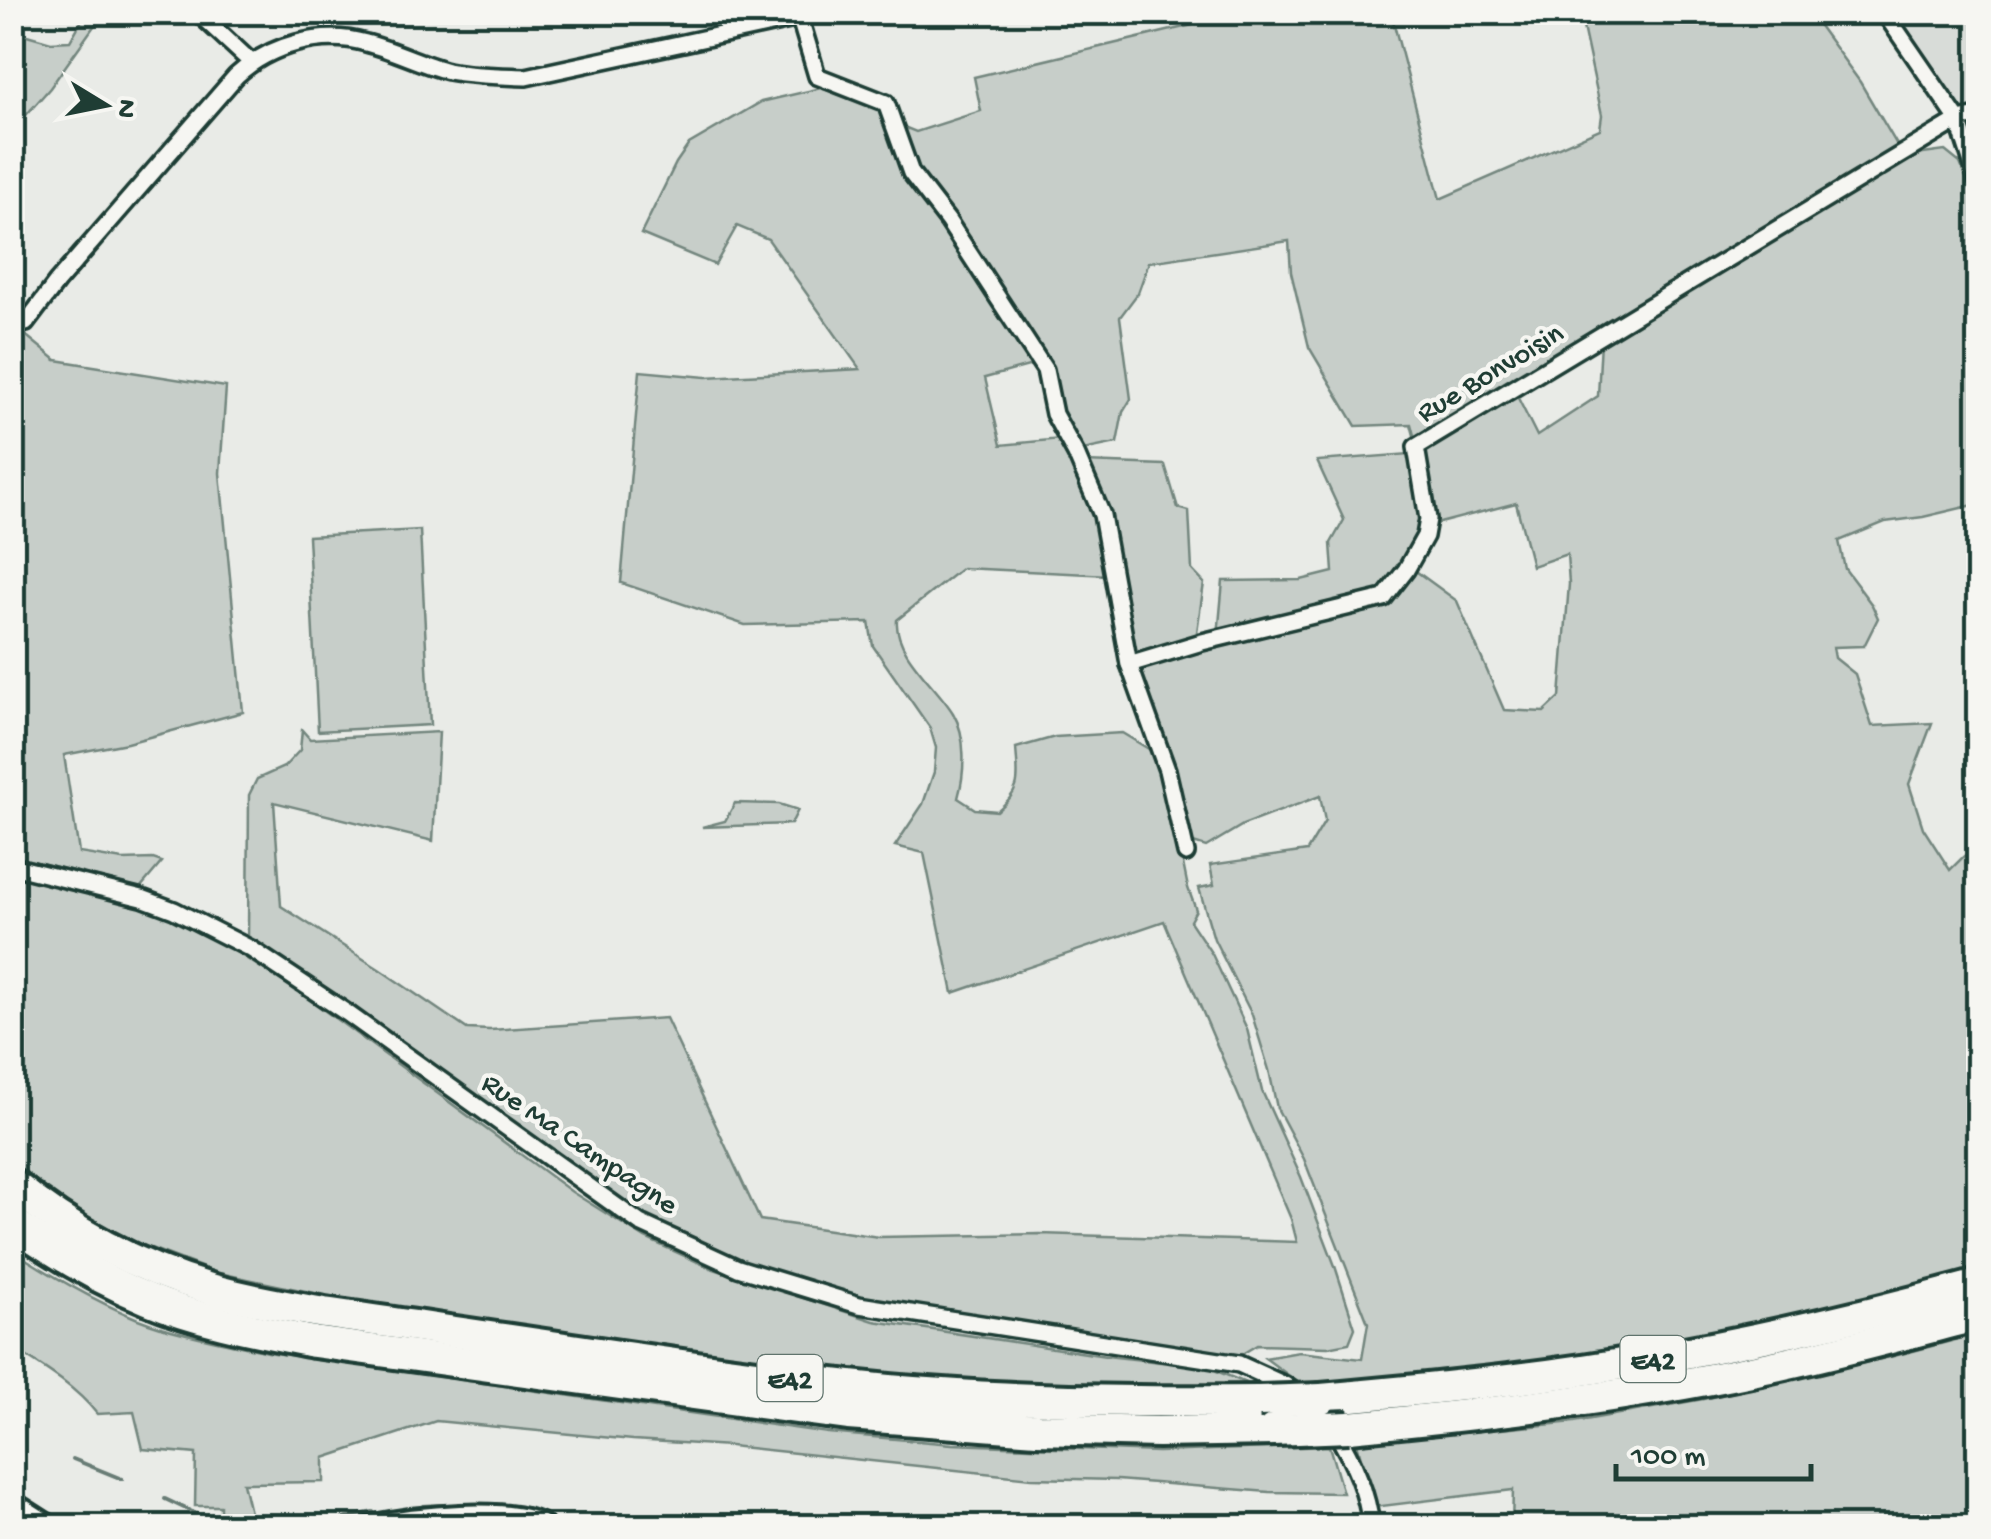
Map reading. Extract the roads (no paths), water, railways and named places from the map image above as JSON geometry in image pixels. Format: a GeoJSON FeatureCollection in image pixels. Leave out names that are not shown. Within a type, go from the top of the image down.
{"type":"FeatureCollection","features":[{"type":"Feature","properties":{"kind":"highway","name":"E42"},"geometry":{"type":"LineString","coordinates":[[12,1184],[82,1234],[172,1276],[261,1301],[850,1386],[1040,1399],[1322,1399],[1454,1387],[1643,1361],[1754,1340],[1978,1285]]}},
{"type":"Feature","properties":{"kind":"highway","name":"E42"},"geometry":{"type":"LineString","coordinates":[[17,1227],[71,1262],[151,1301],[250,1330],[314,1342],[885,1418],[1037,1429],[1158,1432],[1349,1427],[1542,1407],[1758,1370],[1978,1315]]}},
{"type":"Feature","properties":{"kind":"street"},"geometry":{"type":"LineString","coordinates":[[197,12],[251,62]]}},
{"type":"Feature","properties":{"kind":"street"},"geometry":{"type":"LineString","coordinates":[[1884,12],[1958,120],[1978,182]]}},
{"type":"Feature","properties":{"kind":"street"},"geometry":{"type":"LineString","coordinates":[[26,323],[56,282],[236,76],[251,62],[287,46],[344,38],[448,71],[526,76],[799,15],[816,76],[886,103],[911,173],[948,221],[1045,370],[1054,414],[1102,515],[1129,664],[1167,770],[1186,853]]}},
{"type":"Feature","properties":{"kind":"street"},"geometry":{"type":"LineString","coordinates":[[1958,120],[1978,116]]}},
{"type":"Feature","properties":{"kind":"street","name":"Rue Bonvoisin"},"geometry":{"type":"LineString","coordinates":[[1129,664],[1202,642],[1384,598],[1406,570],[1424,536],[1428,519],[1416,447],[1958,120]]}},
{"type":"Feature","properties":{"kind":"street","name":"Rue Ma Campagne"},"geometry":{"type":"LineString","coordinates":[[12,866],[142,898],[251,949],[640,1223],[738,1268],[859,1304],[1239,1364],[1284,1384],[1322,1413],[1349,1452],[1368,1499],[1370,1526]]}},
{"type":"Feature","properties":{"kind":"street"},"geometry":{"type":"LineString","coordinates":[[12,1503],[48,1526]]}},
{"type":"Feature","properties":{"kind":"street"},"geometry":{"type":"LineString","coordinates":[[374,1526],[423,1518],[505,1516],[542,1526]]}},
{"type":"Feature","properties":{"kind":"waterway"},"geometry":{"type":"LineString","coordinates":[[73,1459],[122,1479]]}},
{"type":"Feature","properties":{"kind":"waterway"},"geometry":{"type":"LineString","coordinates":[[165,1499],[222,1526]]}},
{"type":"Feature","properties":{"kind":"waterway"},"geometry":{"type":"LineString","coordinates":[[467,1504],[486,1504]]}},
{"type":"Feature","properties":{"kind":"waterway"},"geometry":{"type":"LineString","coordinates":[[423,1506],[442,1505]]}},
{"type":"Feature","properties":{"kind":"waterway"},"geometry":{"type":"LineString","coordinates":[[343,1519],[373,1512]]}}]}
